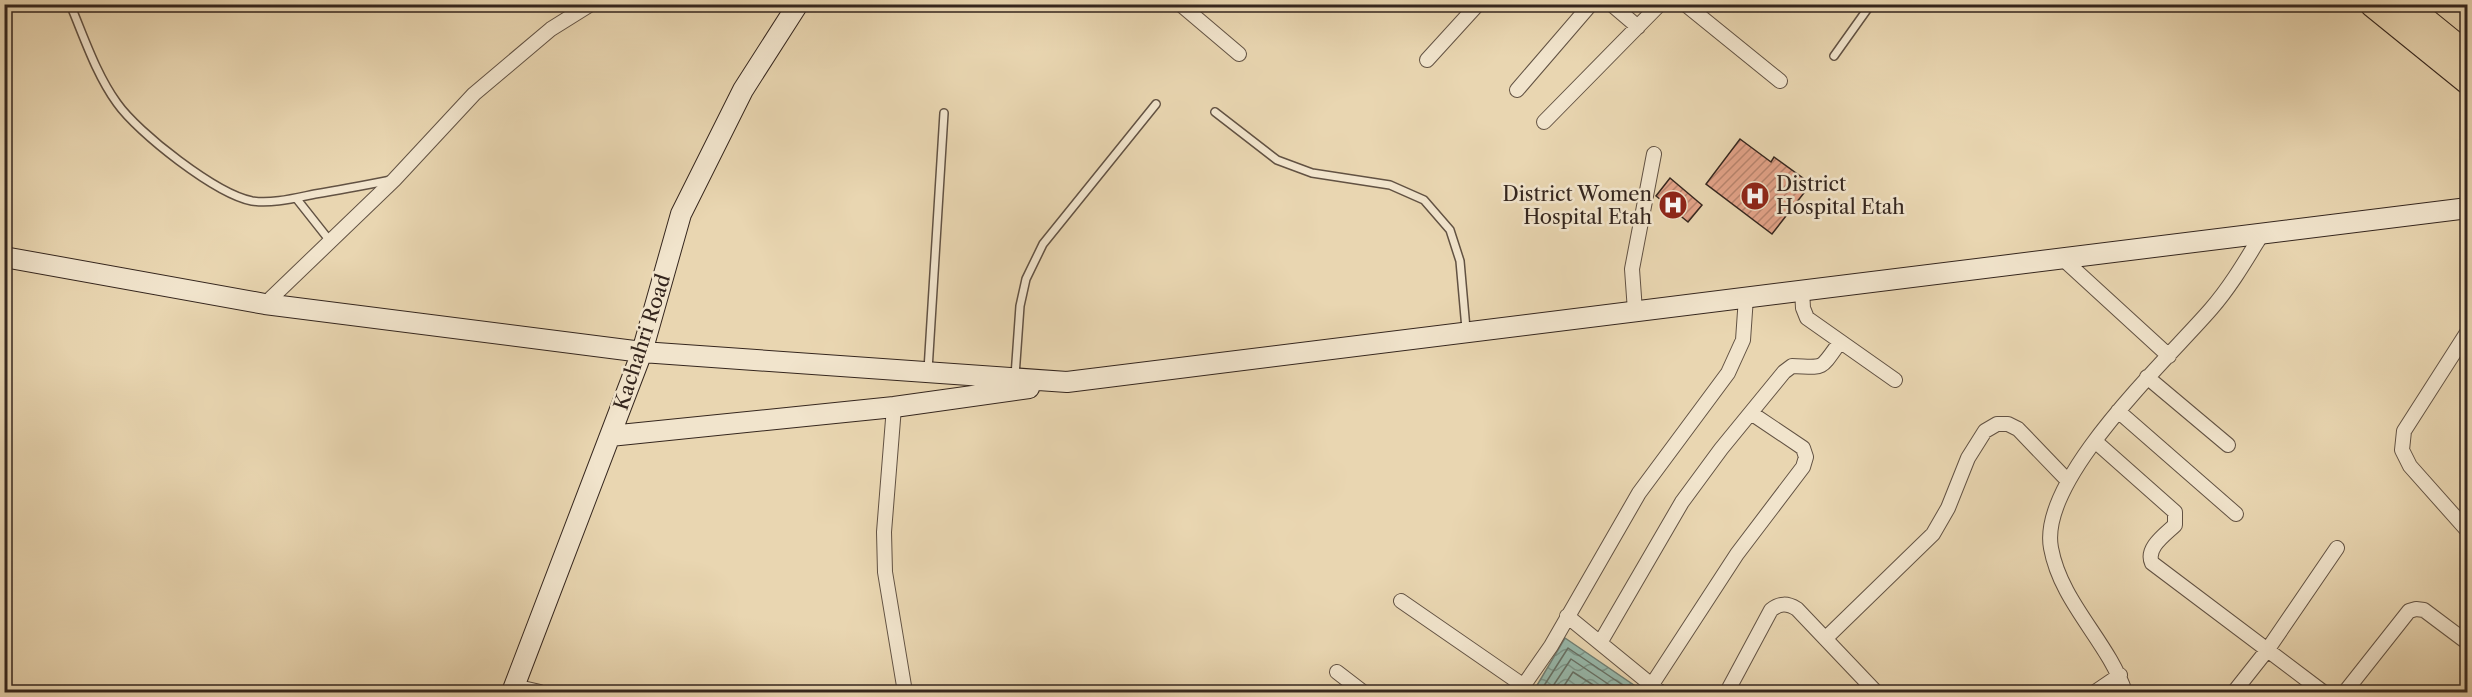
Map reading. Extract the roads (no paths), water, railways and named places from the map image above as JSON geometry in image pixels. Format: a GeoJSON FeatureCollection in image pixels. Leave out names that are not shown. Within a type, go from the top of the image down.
{"type":"FeatureCollection","features":[{"type":"Feature","properties":{"kind":"highway"},"geometry":{"type":"LineString","coordinates":[[2373,4],[2468,81]]}},
{"type":"Feature","properties":{"kind":"highway"},"geometry":{"type":"LineString","coordinates":[[2404,4],[2468,56]]}},
{"type":"Feature","properties":{"kind":"street"},"geometry":{"type":"LineString","coordinates":[[265,304],[394,180],[474,94],[551,29],[591,4]]}},
{"type":"Feature","properties":{"kind":"street","name":"Kachahri Road"},"geometry":{"type":"LineString","coordinates":[[513,689],[642,352],[681,214],[743,90],[798,4]]}},
{"type":"Feature","properties":{"kind":"street"},"geometry":{"type":"LineString","coordinates":[[1180,4],[1239,54]]}},
{"type":"Feature","properties":{"kind":"street"},"geometry":{"type":"LineString","coordinates":[[1427,60],[1478,4]]}},
{"type":"Feature","properties":{"kind":"street"},"geometry":{"type":"LineString","coordinates":[[1517,90],[1591,4]]}},
{"type":"Feature","properties":{"kind":"street"},"geometry":{"type":"LineString","coordinates":[[1611,4],[1638,27]]}},
{"type":"Feature","properties":{"kind":"street"},"geometry":{"type":"LineString","coordinates":[[1544,122],[1660,4]]}},
{"type":"Feature","properties":{"kind":"street"},"geometry":{"type":"LineString","coordinates":[[1685,4],[1780,81]]}},
{"type":"Feature","properties":{"kind":"street"},"geometry":{"type":"LineString","coordinates":[[1635,310],[1632,269],[1654,154]]}},
{"type":"Feature","properties":{"kind":"street"},"geometry":{"type":"LineString","coordinates":[[610,436],[894,407],[1067,382],[1635,310],[2468,208]]}},
{"type":"Feature","properties":{"kind":"street"},"geometry":{"type":"LineString","coordinates":[[2125,693],[2120,675],[2059,575],[2051,546],[2052,514],[2068,481],[2118,411],[2213,307],[2239,272],[2262,234]]}},
{"type":"Feature","properties":{"kind":"street"},"geometry":{"type":"LineString","coordinates":[[4,257],[265,304],[642,352],[1067,382]]}},
{"type":"Feature","properties":{"kind":"street"},"geometry":{"type":"LineString","coordinates":[[2062,258],[2169,356]]}},
{"type":"Feature","properties":{"kind":"street"},"geometry":{"type":"LineString","coordinates":[[1802,290],[1803,308],[1807,318],[1895,380]]}},
{"type":"Feature","properties":{"kind":"street"},"geometry":{"type":"LineString","coordinates":[[1401,601],[1521,689],[1551,646],[1639,493],[1728,373],[1743,340],[1746,297]]}},
{"type":"Feature","properties":{"kind":"street"},"geometry":{"type":"LineString","coordinates":[[2466,529],[2410,466],[2402,450],[2404,431],[2468,331]]}},
{"type":"Feature","properties":{"kind":"street"},"geometry":{"type":"LineString","coordinates":[[1600,643],[1682,502],[1751,413],[1784,372],[1792,366],[1815,369],[1823,366],[1840,342]]}},
{"type":"Feature","properties":{"kind":"street"},"geometry":{"type":"LineString","coordinates":[[2147,377],[2228,445]]}},
{"type":"Feature","properties":{"kind":"street"},"geometry":{"type":"LineString","coordinates":[[894,407],[884,532],[885,572],[905,693]]}},
{"type":"Feature","properties":{"kind":"street"},"geometry":{"type":"LineString","coordinates":[[2118,411],[2236,514]]}},
{"type":"Feature","properties":{"kind":"street"},"geometry":{"type":"LineString","coordinates":[[1567,616],[1656,689],[1737,554],[1803,467],[1806,457],[1803,448],[1751,413]]}},
{"type":"Feature","properties":{"kind":"street"},"geometry":{"type":"LineString","coordinates":[[1826,638],[1933,534],[1948,508],[1968,458],[1985,431],[1996,424],[2008,424],[2018,429],[2068,481]]}},
{"type":"Feature","properties":{"kind":"street"},"geometry":{"type":"LineString","coordinates":[[2096,442],[2175,512],[2175,525],[2151,551],[2149,557],[2152,563],[2324,693]]}},
{"type":"Feature","properties":{"kind":"street"},"geometry":{"type":"LineString","coordinates":[[2234,693],[2268,649],[2337,548]]}},
{"type":"Feature","properties":{"kind":"street"},"geometry":{"type":"LineString","coordinates":[[1727,693],[1771,610],[1778,604],[1789,604],[1797,609],[1876,693]]}},
{"type":"Feature","properties":{"kind":"street"},"geometry":{"type":"LineString","coordinates":[[2345,693],[2409,610],[2424,610],[2468,643]]}},
{"type":"Feature","properties":{"kind":"street"},"geometry":{"type":"LineString","coordinates":[[1337,672],[1363,693]]}},
{"type":"Feature","properties":{"kind":"street"},"geometry":{"type":"LineString","coordinates":[[2096,693],[2120,675]]}},
{"type":"Feature","properties":{"kind":"street"},"geometry":{"type":"LineString","coordinates":[[513,689],[540,693]]}},
{"type":"Feature","properties":{"kind":"lane"},"geometry":{"type":"LineString","coordinates":[[70,4],[117,103],[140,128],[204,179],[230,195],[253,201],[279,201],[394,180]]}},
{"type":"Feature","properties":{"kind":"lane"},"geometry":{"type":"LineString","coordinates":[[1834,56],[1871,4]]}},
{"type":"Feature","properties":{"kind":"lane"},"geometry":{"type":"LineString","coordinates":[[1015,378],[1020,306],[1026,279],[1043,244],[1156,104]]}},
{"type":"Feature","properties":{"kind":"lane"},"geometry":{"type":"LineString","coordinates":[[1215,112],[1277,160],[1312,173],[1390,185],[1424,200],[1450,230],[1460,261],[1466,332]]}},
{"type":"Feature","properties":{"kind":"lane"},"geometry":{"type":"LineString","coordinates":[[928,372],[944,113]]}},
{"type":"Feature","properties":{"kind":"lane"},"geometry":{"type":"LineString","coordinates":[[296,198],[330,241]]}},
{"type":"Feature","properties":{"kind":"water"},"geometry":{"type":"Polygon","coordinates":[[[1565,638],[1644,692],[1533,692],[1565,638]]]}},
{"type":"Feature","properties":{"kind":"place","name":"District Hospital Etah"},"geometry":{"type":"Point","coordinates":[1755,196]}},
{"type":"Feature","properties":{"kind":"place","name":"District Women Hospital Etah"},"geometry":{"type":"Point","coordinates":[1673,205]}}]}
